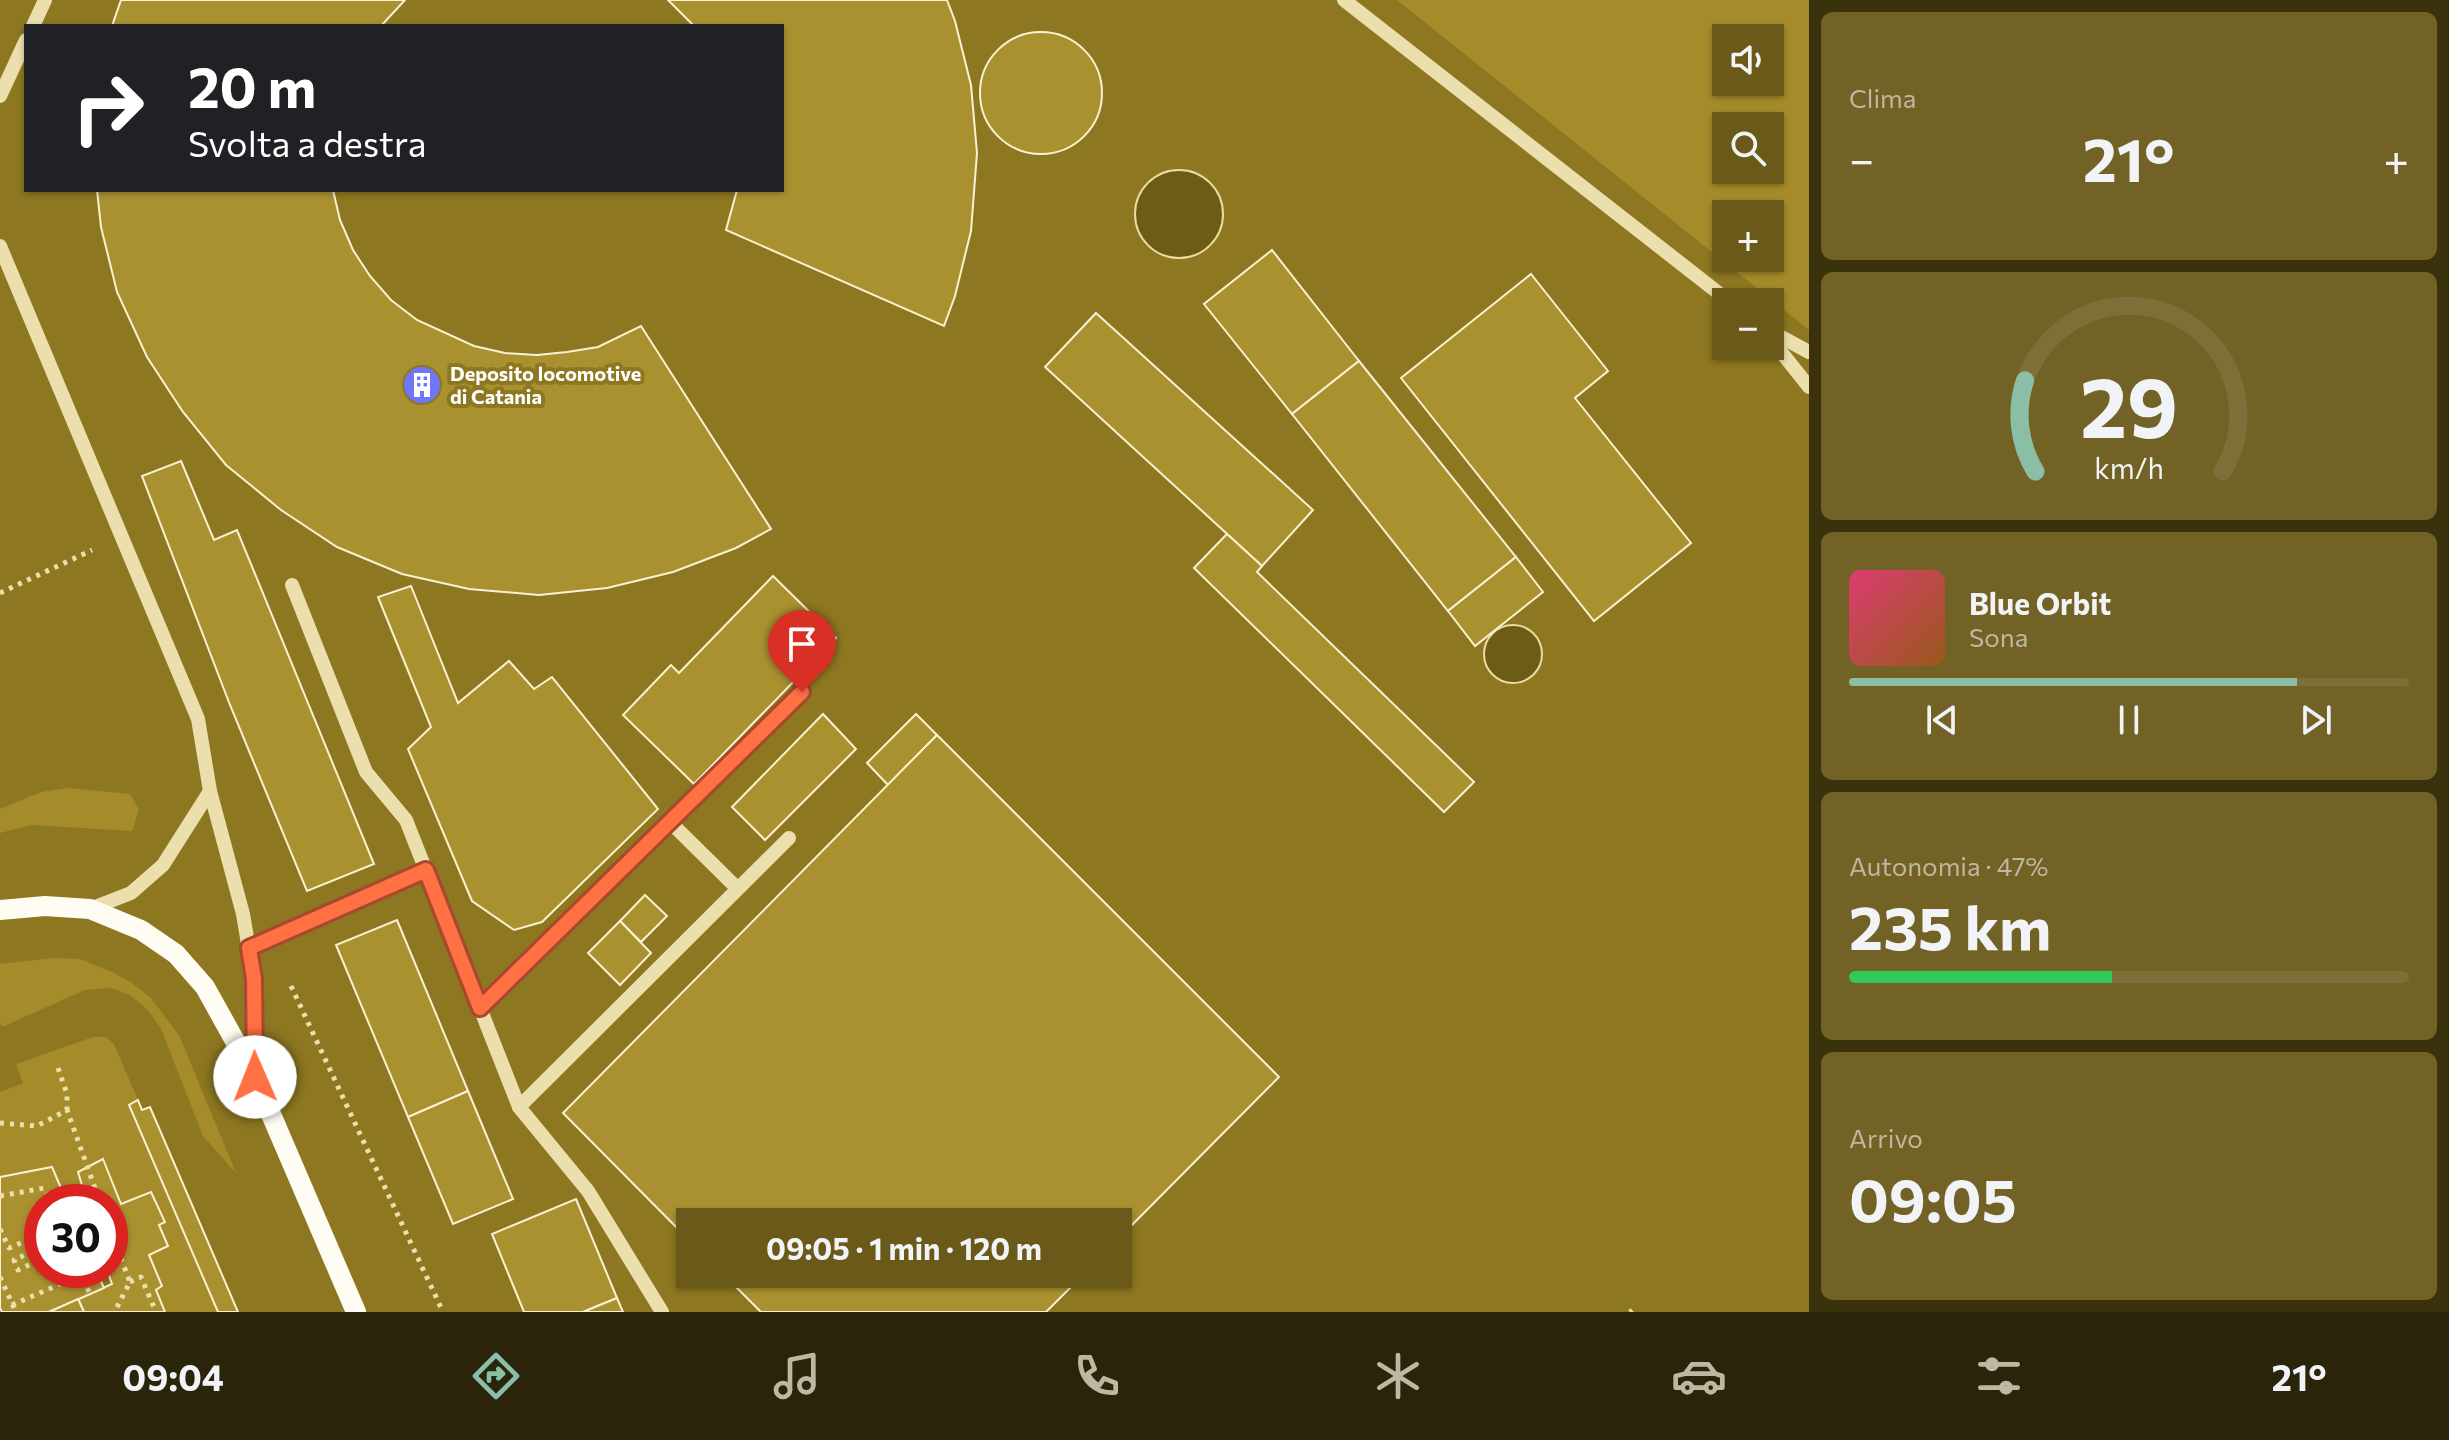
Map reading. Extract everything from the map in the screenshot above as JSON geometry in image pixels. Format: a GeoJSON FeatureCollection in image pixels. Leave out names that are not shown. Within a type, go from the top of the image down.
{"type":"FeatureCollection","features":[{"type":"Feature","properties":{"kind":"main road"},"geometry":{"type":"LineString","coordinates":[[0,910],[45,906],[90,909],[141,930],[176,954],[205,987],[255,1077],[356,1312]]}},
{"type":"Feature","properties":{"kind":"street"},"geometry":{"type":"LineString","coordinates":[[34,24],[45,0]]}},
{"type":"Feature","properties":{"kind":"street"},"geometry":{"type":"LineString","coordinates":[[1344,0],[1712,288]]}},
{"type":"Feature","properties":{"kind":"street"},"geometry":{"type":"LineString","coordinates":[[0,96],[24,44]]}},
{"type":"Feature","properties":{"kind":"street"},"geometry":{"type":"LineString","coordinates":[[0,246],[198,719],[210,791],[243,914],[254,979],[255,1077]]}},
{"type":"Feature","properties":{"kind":"street"},"geometry":{"type":"LineString","coordinates":[[1784,339],[1809,352]]}},
{"type":"Feature","properties":{"kind":"street"},"geometry":{"type":"LineString","coordinates":[[1784,356],[1809,387]]}},
{"type":"Feature","properties":{"kind":"street"},"geometry":{"type":"LineString","coordinates":[[292,585],[366,772],[406,820],[519,1107],[588,1191],[662,1312]]}},
{"type":"Feature","properties":{"kind":"street"},"geometry":{"type":"LineString","coordinates":[[480,1008],[802,692]]}},
{"type":"Feature","properties":{"kind":"street"},"geometry":{"type":"LineString","coordinates":[[90,909],[131,893],[163,865],[210,791]]}},
{"type":"Feature","properties":{"kind":"street"},"geometry":{"type":"LineString","coordinates":[[669,821],[737,888]]}},
{"type":"Feature","properties":{"kind":"street"},"geometry":{"type":"LineString","coordinates":[[519,1107],[789,838]]}},
{"type":"Feature","properties":{"kind":"street"},"geometry":{"type":"LineString","coordinates":[[249,948],[426,870]]}},
{"type":"Feature","properties":{"kind":"path"},"geometry":{"type":"LineString","coordinates":[[0,593],[122,536]]}},
{"type":"Feature","properties":{"kind":"path"},"geometry":{"type":"LineString","coordinates":[[287,977],[443,1312]]}},
{"type":"Feature","properties":{"kind":"path"},"geometry":{"type":"LineString","coordinates":[[58,1068],[67,1094],[67,1110],[94,1184]]}},
{"type":"Feature","properties":{"kind":"path"},"geometry":{"type":"LineString","coordinates":[[0,1123],[37,1126],[67,1110]]}},
{"type":"Feature","properties":{"kind":"path"},"geometry":{"type":"LineString","coordinates":[[0,1196],[24,1192]]}},
{"type":"Feature","properties":{"kind":"path"},"geometry":{"type":"LineString","coordinates":[[0,1229],[9,1248],[24,1242]]}},
{"type":"Feature","properties":{"kind":"path"},"geometry":{"type":"LineString","coordinates":[[24,1255],[14,1260],[18,1270],[24,1267]]}},
{"type":"Feature","properties":{"kind":"path"},"geometry":{"type":"LineString","coordinates":[[0,1277],[16,1312]]}},
{"type":"Feature","properties":{"kind":"path"},"geometry":{"type":"LineString","coordinates":[[128,1277],[130,1282]]}},
{"type":"Feature","properties":{"kind":"path"},"geometry":{"type":"LineString","coordinates":[[118,1312],[116,1309],[130,1282],[141,1277],[156,1312]]}},
{"type":"Feature","properties":{"kind":"path"},"geometry":{"type":"LineString","coordinates":[[12,1305],[52,1288]]}},
{"type":"Feature","properties":{"kind":"path"},"geometry":{"type":"LineString","coordinates":[[87,1288],[90,1294]]}},
{"type":"Feature","properties":{"kind":"shaded area"},"geometry":{"type":"Polygon","coordinates":[[[1397,0],[1809,0],[1809,330],[1784,310],[1784,288],[1757,288],[1737,272],[1784,272],[1784,200],[1712,200],[1712,252],[1397,0]]]}},
{"type":"Feature","properties":{"kind":"shaded area"},"geometry":{"type":"Polygon","coordinates":[[[1179,170],[1196,174],[1210,183],[1219,197],[1223,214],[1219,231],[1210,245],[1196,254],[1179,258],[1162,254],[1148,245],[1139,231],[1135,214],[1139,197],[1148,183],[1162,174],[1179,170]]]}},
{"type":"Feature","properties":{"kind":"shaded area"},"geometry":{"type":"Polygon","coordinates":[[[1513,625],[1524,627],[1533,634],[1540,643],[1540,665],[1533,674],[1524,681],[1513,683],[1502,681],[1493,674],[1486,665],[1484,654],[1486,643],[1493,634],[1502,627],[1513,625]]]}},
{"type":"Feature","properties":{"kind":"shaded area"},"geometry":{"type":"Polygon","coordinates":[[[68,788],[130,794],[139,810],[132,831],[31,825],[0,833],[0,809],[41,792],[68,788]]]}},
{"type":"Feature","properties":{"kind":"shaded area"},"geometry":{"type":"Polygon","coordinates":[[[54,958],[80,959],[110,971],[150,997],[179,1035],[236,1173],[203,1136],[161,1029],[148,1010],[130,995],[111,988],[85,990],[2,1027],[0,964],[54,958]]]}},
{"type":"Feature","properties":{"kind":"shaded area"},"geometry":{"type":"Polygon","coordinates":[[[93,1037],[106,1037],[114,1044],[138,1100],[129,1105],[218,1312],[165,1312],[156,1290],[162,1286],[149,1255],[168,1246],[159,1225],[165,1221],[151,1192],[128,1201],[128,1184],[113,1184],[103,1159],[78,1172],[82,1184],[59,1184],[52,1167],[0,1177],[0,1092],[23,1083],[16,1064],[93,1037]]]}},
{"type":"Feature","properties":{"kind":"building"},"geometry":{"type":"Polygon","coordinates":[[[121,0],[405,0],[383,24],[113,24],[121,0]]]}},
{"type":"Feature","properties":{"kind":"building"},"geometry":{"type":"Polygon","coordinates":[[[668,0],[947,0],[971,85],[977,153],[971,231],[944,326],[726,230],[736,192],[784,192],[784,24],[692,24],[668,0]]]}},
{"type":"Feature","properties":{"kind":"building"},"geometry":{"type":"Polygon","coordinates":[[[1041,32],[1064,37],[1084,50],[1097,70],[1102,93],[1097,116],[1084,136],[1064,149],[1041,154],[1018,149],[998,136],[985,116],[980,93],[985,70],[998,50],[1018,37],[1041,32]]]}},
{"type":"Feature","properties":{"kind":"building","name":"Deposito locomotive di Catania"},"geometry":{"type":"Polygon","coordinates":[[[97,192],[333,192],[340,220],[353,250],[391,300],[417,320],[474,346],[505,353],[537,355],[567,352],[598,347],[641,326],[771,529],[736,548],[673,572],[607,588],[539,595],[469,589],[402,574],[337,547],[281,510],[226,465],[183,412],[147,357],[117,292],[101,227],[97,192]]]}},
{"type":"Feature","properties":{"kind":"building"},"geometry":{"type":"Polygon","coordinates":[[[1272,250],[1359,361],[1292,414],[1204,304],[1272,250]]]}},
{"type":"Feature","properties":{"kind":"building"},"geometry":{"type":"Polygon","coordinates":[[[1531,274],[1608,371],[1575,398],[1691,543],[1594,621],[1401,378],[1531,274]]]}},
{"type":"Feature","properties":{"kind":"building"},"geometry":{"type":"Polygon","coordinates":[[[1096,313],[1313,510],[1262,566],[1045,367],[1096,313]]]}},
{"type":"Feature","properties":{"kind":"building"},"geometry":{"type":"Polygon","coordinates":[[[1359,361],[1516,557],[1448,611],[1292,414],[1359,361]]]}},
{"type":"Feature","properties":{"kind":"building"},"geometry":{"type":"Polygon","coordinates":[[[181,461],[214,540],[237,530],[374,864],[307,891],[230,705],[142,476],[181,461]]]}},
{"type":"Feature","properties":{"kind":"building"},"geometry":{"type":"Polygon","coordinates":[[[1227,534],[1262,566],[1257,572],[1474,782],[1444,812],[1194,568],[1227,534]]]}},
{"type":"Feature","properties":{"kind":"building"},"geometry":{"type":"Polygon","coordinates":[[[1516,557],[1543,592],[1475,646],[1448,611],[1516,557]]]}},
{"type":"Feature","properties":{"kind":"building"},"geometry":{"type":"Polygon","coordinates":[[[773,576],[836,638],[694,784],[623,715],[671,665],[679,673],[773,576]]]}},
{"type":"Feature","properties":{"kind":"building"},"geometry":{"type":"Polygon","coordinates":[[[411,586],[458,703],[509,661],[534,689],[552,677],[658,809],[542,922],[514,930],[472,901],[408,749],[431,727],[378,597],[411,586]]]}},
{"type":"Feature","properties":{"kind":"building"},"geometry":{"type":"Polygon","coordinates":[[[823,714],[856,749],[765,840],[732,807],[823,714]]]}},
{"type":"Feature","properties":{"kind":"building"},"geometry":{"type":"Polygon","coordinates":[[[916,714],[937,735],[888,785],[867,763],[916,714]]]}},
{"type":"Feature","properties":{"kind":"building"},"geometry":{"type":"Polygon","coordinates":[[[937,735],[1279,1077],[1132,1225],[1132,1208],[676,1208],[676,1227],[563,1113],[937,735]]]}},
{"type":"Feature","properties":{"kind":"building"},"geometry":{"type":"Polygon","coordinates":[[[645,895],[667,916],[641,942],[620,921],[645,895]]]}},
{"type":"Feature","properties":{"kind":"building"},"geometry":{"type":"Polygon","coordinates":[[[397,920],[468,1091],[408,1117],[336,945],[397,920]]]}},
{"type":"Feature","properties":{"kind":"building"},"geometry":{"type":"Polygon","coordinates":[[[620,921],[651,953],[620,985],[588,953],[620,921]]]}},
{"type":"Feature","properties":{"kind":"building"},"geometry":{"type":"Polygon","coordinates":[[[468,1091],[513,1199],[453,1224],[408,1117],[468,1091]]]}},
{"type":"Feature","properties":{"kind":"building"},"geometry":{"type":"Polygon","coordinates":[[[138,1100],[142,1110],[150,1107],[238,1312],[218,1312],[129,1105],[138,1100]]]}},
{"type":"Feature","properties":{"kind":"building"},"geometry":{"type":"Polygon","coordinates":[[[103,1159],[113,1184],[82,1184],[78,1172],[103,1159]]]}},
{"type":"Feature","properties":{"kind":"building"},"geometry":{"type":"Polygon","coordinates":[[[52,1167],[59,1184],[24,1184],[24,1288],[104,1288],[49,1312],[2,1312],[0,1177],[52,1167]]]}},
{"type":"Feature","properties":{"kind":"building"},"geometry":{"type":"Polygon","coordinates":[[[151,1192],[165,1222],[159,1225],[168,1246],[149,1255],[162,1286],[156,1290],[165,1312],[84,1312],[78,1299],[103,1288],[128,1288],[128,1201],[151,1192]]]}},
{"type":"Feature","properties":{"kind":"building"},"geometry":{"type":"Polygon","coordinates":[[[576,1199],[617,1298],[583,1312],[524,1312],[492,1234],[576,1199]]]}},
{"type":"Feature","properties":{"kind":"building"},"geometry":{"type":"Polygon","coordinates":[[[737,1288],[1070,1288],[1046,1312],[761,1312],[737,1288]]]}},
{"type":"Feature","properties":{"kind":"building"},"geometry":{"type":"Polygon","coordinates":[[[617,1298],[623,1312],[583,1312],[617,1298]]]}},
{"type":"Feature","properties":{"kind":"building"},"geometry":{"type":"Polygon","coordinates":[[[78,1299],[84,1312],[49,1312],[78,1299]]]}},
{"type":"Feature","properties":{"kind":"place","name":"Deposito locomotive di Catania"},"geometry":{"type":"Point","coordinates":[422,385]}},
{"type":"Feature","properties":{"kind":"route"},"geometry":{"type":"LineString","coordinates":[[255,1077],[254,979],[249,948],[426,870],[480,1008],[802,692]]}}]}
